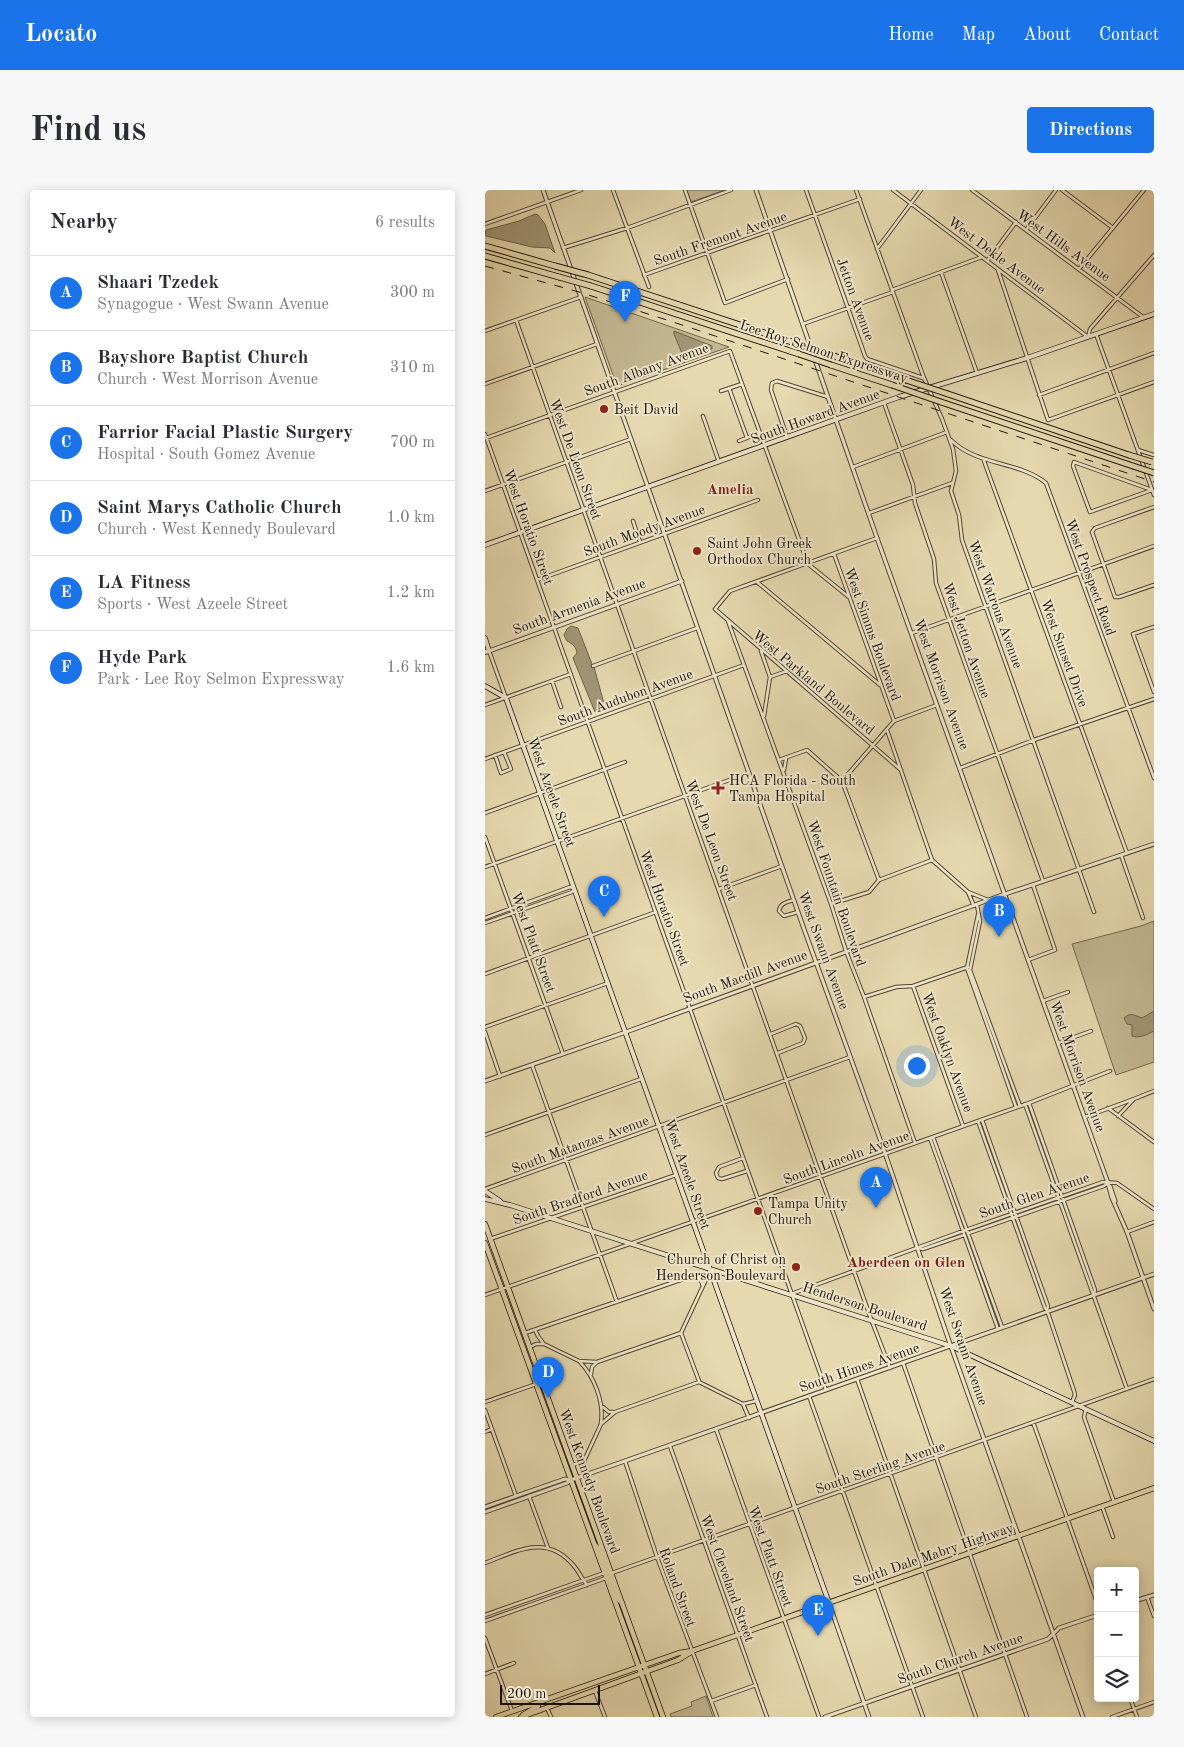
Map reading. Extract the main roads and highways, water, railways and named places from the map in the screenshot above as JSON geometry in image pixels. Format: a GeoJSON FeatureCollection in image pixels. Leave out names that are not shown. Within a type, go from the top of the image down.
{"type":"FeatureCollection","features":[{"type":"Feature","properties":{"kind":"highway","name":"Lee Roy Selmon Expressway"},"geometry":{"type":"LineString","coordinates":[[485,246],[587,275],[1153,463]]}},
{"type":"Feature","properties":{"kind":"highway","name":"Lee Roy Selmon Expressway"},"geometry":{"type":"LineString","coordinates":[[485,256],[591,286],[1154,473]]}},
{"type":"Feature","properties":{"kind":"main road","name":"South Howard Avenue"},"geometry":{"type":"LineString","coordinates":[[485,545],[884,403],[1027,358],[1154,314]]}},
{"type":"Feature","properties":{"kind":"main road","name":"West Azeele Street"},"geometry":{"type":"LineString","coordinates":[[485,638],[487,651]]}},
{"type":"Feature","properties":{"kind":"main road","name":"West Azeele Street"},"geometry":{"type":"LineString","coordinates":[[485,686],[506,698],[829,1603]]}},
{"type":"Feature","properties":{"kind":"main road","name":"Henderson Boulevard"},"geometry":{"type":"LineString","coordinates":[[485,1190],[502,1203]]}},
{"type":"Feature","properties":{"kind":"main road","name":"Henderson Boulevard"},"geometry":{"type":"LineString","coordinates":[[485,1199],[871,1319],[951,1346],[1154,1440]]}},
{"type":"Feature","properties":{"kind":"main road","name":"West Kennedy Boulevard"},"geometry":{"type":"LineString","coordinates":[[485,1224],[663,1717]]}},
{"type":"Feature","properties":{"kind":"main road","name":"West Kennedy Boulevard"},"geometry":{"type":"LineString","coordinates":[[485,1243],[657,1717]]}},
{"type":"Feature","properties":{"kind":"main road","name":"South Dale Mabry Highway"},"geometry":{"type":"LineString","coordinates":[[692,1651],[1154,1488]]}},
{"type":"Feature","properties":{"kind":"main road"},"geometry":{"type":"LineString","coordinates":[[594,1544],[599,1550],[606,1569],[612,1573]]}},
{"type":"Feature","properties":{"kind":"main road"},"geometry":{"type":"LineString","coordinates":[[604,1572],[611,1580],[618,1599],[623,1604]]}},
{"type":"Feature","properties":{"kind":"main road"},"geometry":{"type":"LineString","coordinates":[[497,1717],[679,1653],[692,1651]]}},
{"type":"Feature","properties":{"kind":"main road"},"geometry":{"type":"LineString","coordinates":[[521,1717],[678,1660],[692,1651]]}},
{"type":"Feature","properties":{"kind":"main road"},"geometry":{"type":"LineString","coordinates":[[521,1717],[538,1706],[539,1702]]}},
{"type":"Feature","properties":{"kind":"railway"},"geometry":{"type":"LineString","coordinates":[[485,266],[579,292],[670,321],[1154,482]]}},
{"type":"Feature","properties":{"kind":"place","name":"Hyde Park"},"geometry":{"type":"Point","coordinates":[625,322]}},
{"type":"Feature","properties":{"kind":"place","name":"Beit David"},"geometry":{"type":"Point","coordinates":[604,409]}},
{"type":"Feature","properties":{"kind":"place","name":"Saint John Greek Orthodox Church"},"geometry":{"type":"Point","coordinates":[697,551]}},
{"type":"Feature","properties":{"kind":"place","name":"HCA Florida - South Tampa Hospital"},"geometry":{"type":"Point","coordinates":[718,788]}},
{"type":"Feature","properties":{"kind":"place","name":"Farrior Facial Plastic Surgery"},"geometry":{"type":"Point","coordinates":[604,917]}},
{"type":"Feature","properties":{"kind":"place","name":"Bayshore Baptist Church"},"geometry":{"type":"Point","coordinates":[999,937]}},
{"type":"Feature","properties":{"kind":"place","name":"Shaari Tzedek"},"geometry":{"type":"Point","coordinates":[876,1208]}},
{"type":"Feature","properties":{"kind":"place","name":"Tampa Unity Church"},"geometry":{"type":"Point","coordinates":[758,1211]}},
{"type":"Feature","properties":{"kind":"place","name":"Church of Christ on Henderson Boulevard"},"geometry":{"type":"Point","coordinates":[796,1267]}},
{"type":"Feature","properties":{"kind":"place","name":"Saint Marys Catholic Church"},"geometry":{"type":"Point","coordinates":[548,1398]}},
{"type":"Feature","properties":{"kind":"place","name":"LA Fitness"},"geometry":{"type":"Point","coordinates":[818,1636]}},
{"type":"Feature","properties":{"kind":"district","name":"Amelia"},"geometry":{"type":"Point","coordinates":[730,489]}},
{"type":"Feature","properties":{"kind":"district","name":"Aberdeen on Glen"},"geometry":{"type":"Point","coordinates":[906,1262]}}]}
